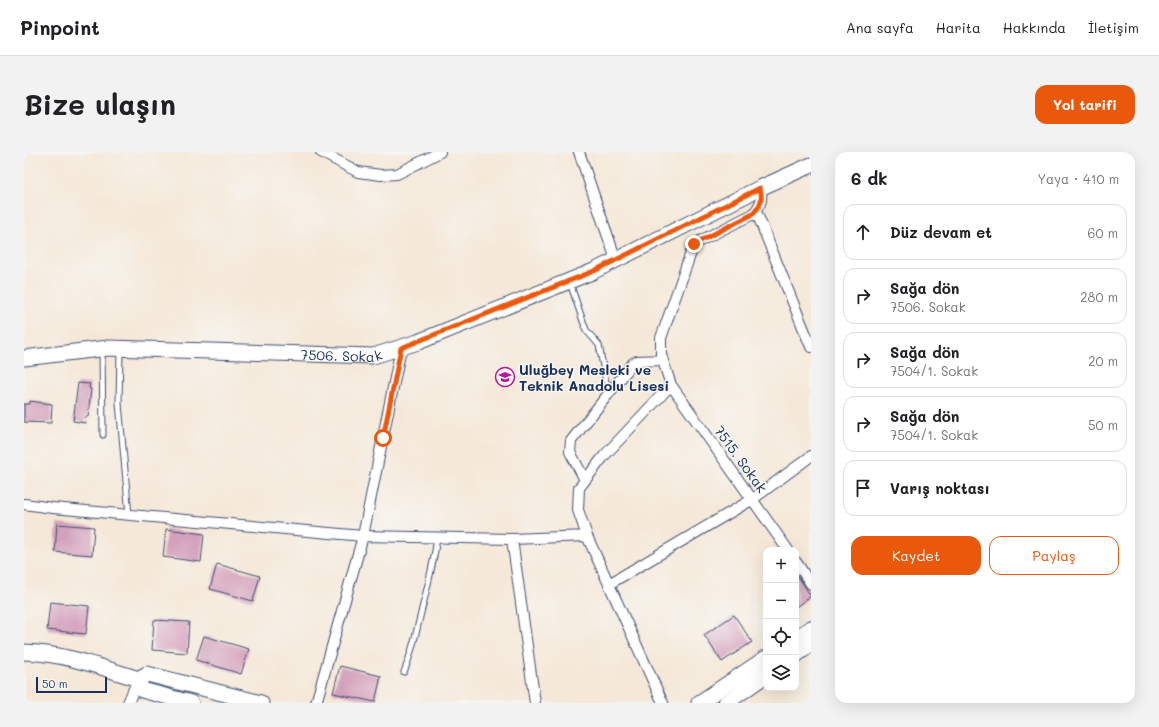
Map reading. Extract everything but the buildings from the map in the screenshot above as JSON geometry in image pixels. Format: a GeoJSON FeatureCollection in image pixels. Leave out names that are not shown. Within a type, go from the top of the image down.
{"type":"FeatureCollection","features":[{"type":"Feature","properties":{"kind":"street"},"geometry":{"type":"LineString","coordinates":[[321,152],[358,172],[381,175],[398,174],[440,152]]}},
{"type":"Feature","properties":{"kind":"street"},"geometry":{"type":"LineString","coordinates":[[579,152],[616,260]]}},
{"type":"Feature","properties":{"kind":"street","name":"7506. Sokak"},"geometry":{"type":"LineString","coordinates":[[24,358],[102,348],[373,356],[401,348],[570,281],[616,260],[760,188],[811,165]]}},
{"type":"Feature","properties":{"kind":"street"},"geometry":{"type":"LineString","coordinates":[[760,188],[762,198],[756,211],[811,347]]}},
{"type":"Feature","properties":{"kind":"street","name":"7515. Sokak"},"geometry":{"type":"LineString","coordinates":[[756,211],[753,214],[694,244],[661,338],[663,360],[671,385],[786,547]]}},
{"type":"Feature","properties":{"kind":"street"},"geometry":{"type":"LineString","coordinates":[[316,703],[363,536],[401,348]]}},
{"type":"Feature","properties":{"kind":"street"},"geometry":{"type":"LineString","coordinates":[[585,480],[572,458],[570,445],[633,363],[637,361],[663,360]]}},
{"type":"Feature","properties":{"kind":"street"},"geometry":{"type":"LineString","coordinates":[[663,703],[587,536],[578,510],[579,488],[604,456],[671,385]]}},
{"type":"Feature","properties":{"kind":"street"},"geometry":{"type":"LineString","coordinates":[[609,584],[753,499],[811,456]]}},
{"type":"Feature","properties":{"kind":"street"},"geometry":{"type":"LineString","coordinates":[[24,504],[363,536],[512,539],[587,536]]}},
{"type":"Feature","properties":{"kind":"street"},"geometry":{"type":"LineString","coordinates":[[512,539],[535,703]]}},
{"type":"Feature","properties":{"kind":"street"},"geometry":{"type":"LineString","coordinates":[[799,566],[811,584]]}},
{"type":"Feature","properties":{"kind":"street"},"geometry":{"type":"LineString","coordinates":[[799,636],[811,628]]}},
{"type":"Feature","properties":{"kind":"street"},"geometry":{"type":"LineString","coordinates":[[799,653],[811,644]]}},
{"type":"Feature","properties":{"kind":"street"},"geometry":{"type":"LineString","coordinates":[[24,652],[43,653],[94,665],[138,679]]}},
{"type":"Feature","properties":{"kind":"street"},"geometry":{"type":"LineString","coordinates":[[699,703],[763,660]]}},
{"type":"Feature","properties":{"kind":"street"},"geometry":{"type":"LineString","coordinates":[[128,703],[138,679],[147,674],[260,703]]}},
{"type":"Feature","properties":{"kind":"street"},"geometry":{"type":"LineString","coordinates":[[726,703],[763,677]]}},
{"type":"Feature","properties":{"kind":"street"},"geometry":{"type":"LineString","coordinates":[[138,679],[142,690],[191,703]]}},
{"type":"Feature","properties":{"kind":"lane"},"geometry":{"type":"LineString","coordinates":[[570,281],[586,330],[599,345],[608,394]]}},
{"type":"Feature","properties":{"kind":"lane"},"geometry":{"type":"LineString","coordinates":[[102,348],[103,435]]}},
{"type":"Feature","properties":{"kind":"lane"},"geometry":{"type":"LineString","coordinates":[[120,348],[118,404],[129,515]]}},
{"type":"Feature","properties":{"kind":"lane"},"geometry":{"type":"LineString","coordinates":[[404,672],[410,658],[434,560],[438,537]]}},
{"type":"Feature","properties":{"kind":"place","name":"Uluğbey Mesleki ve Teknik Anadolu Lisesi"},"geometry":{"type":"Point","coordinates":[505,377]}},
{"type":"Feature","properties":{"kind":"route"},"geometry":{"type":"LineString","coordinates":[[383,438],[401,348],[594,271],[760,188],[762,198],[759,207],[753,214],[694,244]]}}]}
